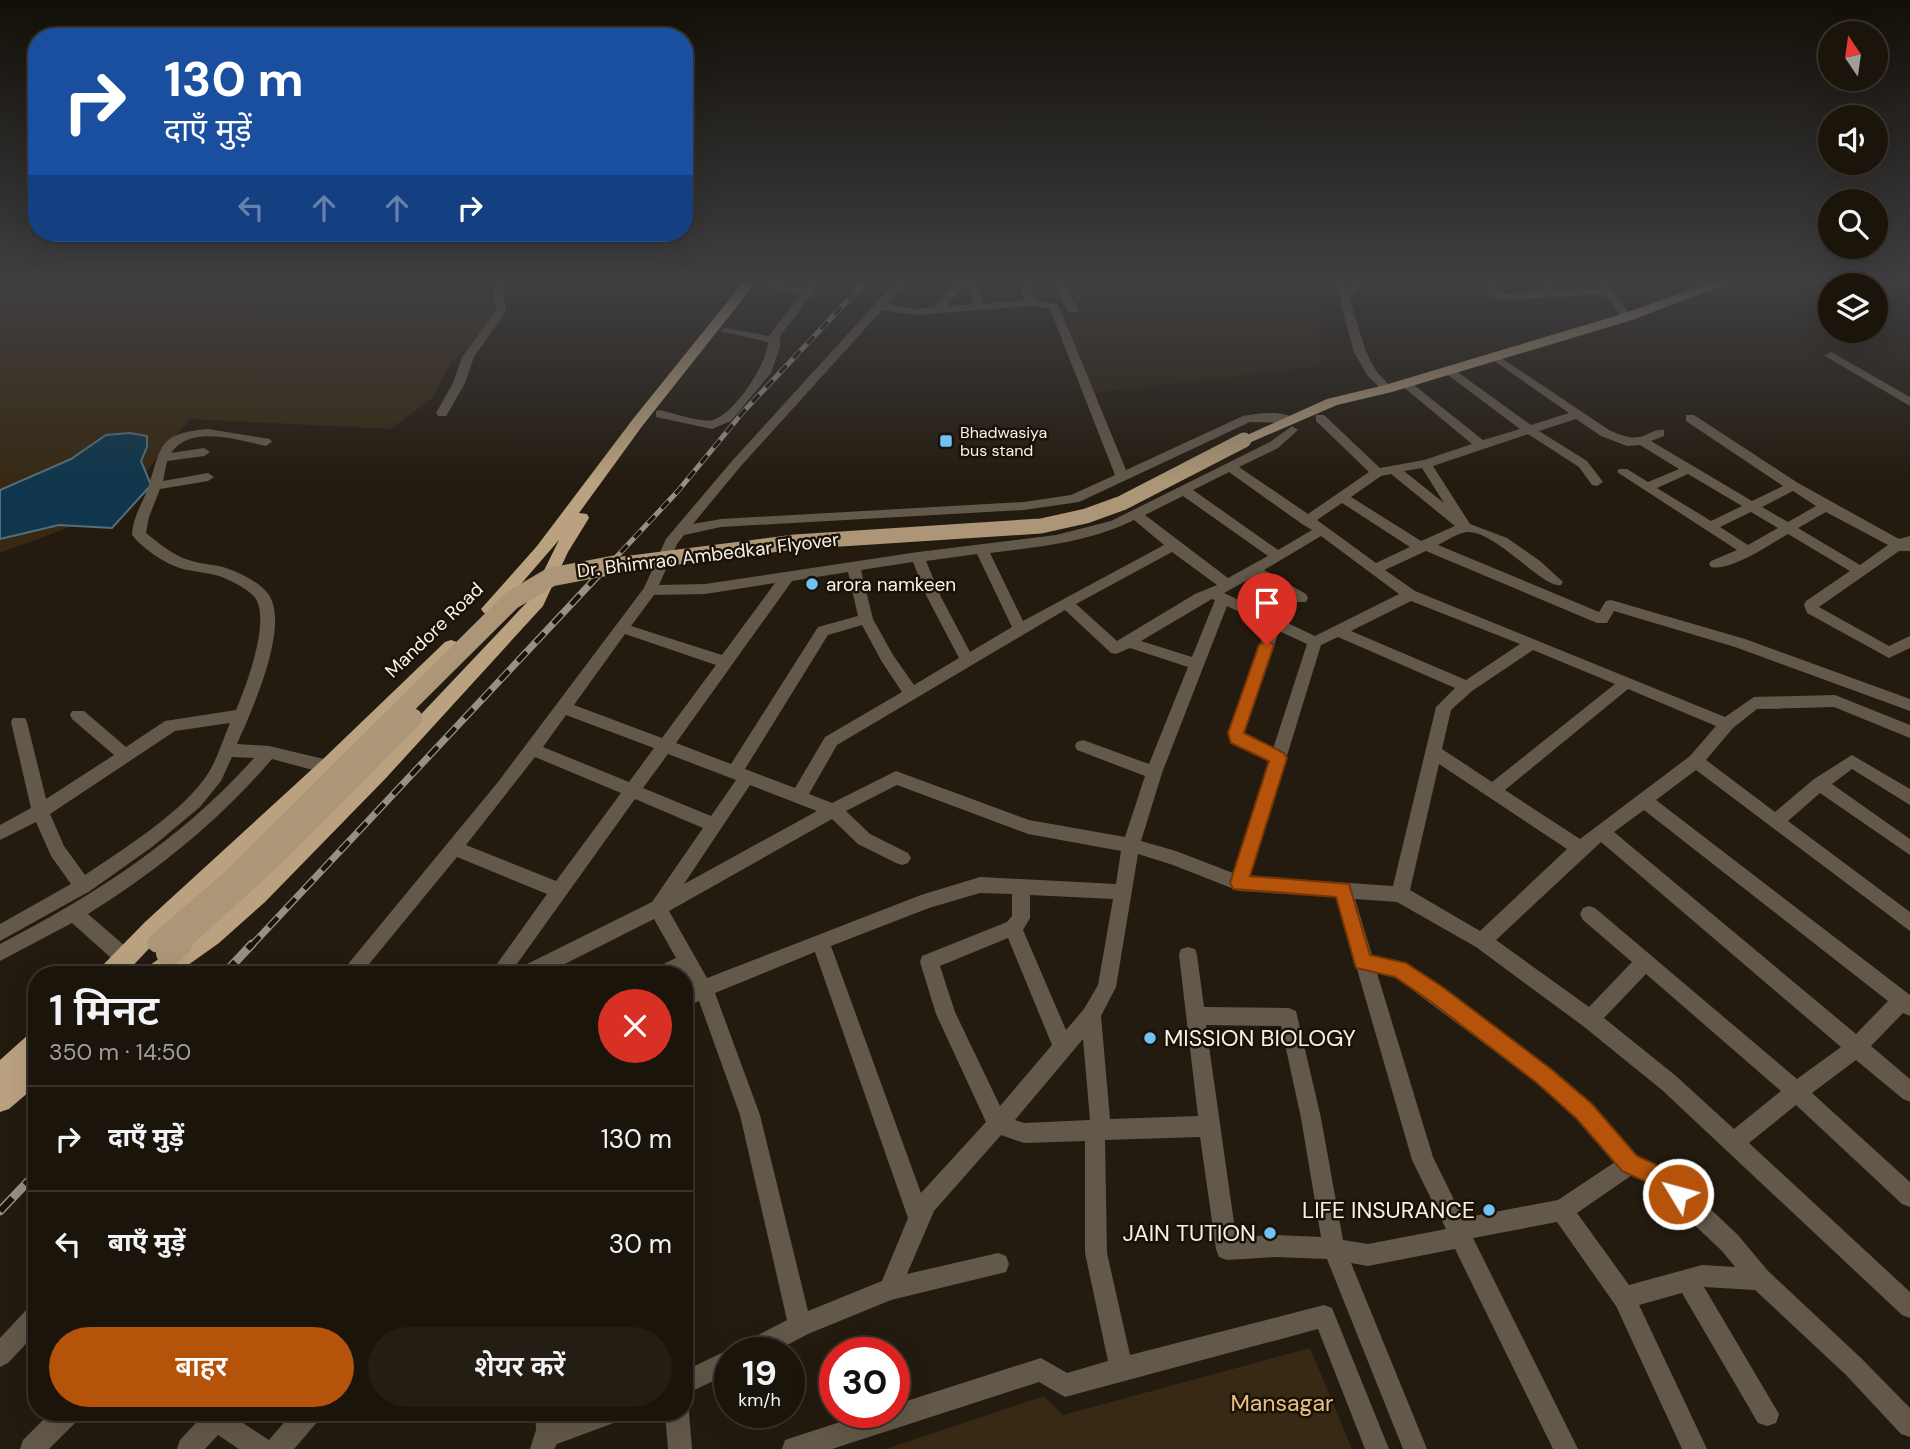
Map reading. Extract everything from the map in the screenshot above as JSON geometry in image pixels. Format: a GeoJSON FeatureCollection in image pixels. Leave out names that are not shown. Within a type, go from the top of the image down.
{"type":"FeatureCollection","features":[{"type":"Feature","properties":{"kind":"highway","name":"Mandore Road"},"geometry":{"type":"LineString","coordinates":[[119,966],[153,929],[328,767],[516,582],[638,422],[701,349]]}},
{"type":"Feature","properties":{"kind":"highway"},"geometry":{"type":"LineString","coordinates":[[168,966],[211,936],[257,895],[379,772],[537,602],[560,552],[579,520],[711,349]]}},
{"type":"Feature","properties":{"kind":"highway"},"geometry":{"type":"LineString","coordinates":[[0,1075],[28,1050]]}},
{"type":"Feature","properties":{"kind":"highway"},"geometry":{"type":"LineString","coordinates":[[0,1100],[28,1077]]}},
{"type":"Feature","properties":{"kind":"main road"},"geometry":{"type":"LineString","coordinates":[[1291,425],[1365,391],[1387,389],[1519,349]]}},
{"type":"Feature","properties":{"kind":"main road"},"geometry":{"type":"LineString","coordinates":[[1291,425],[1320,418],[1376,397],[1387,389]]}},
{"type":"Feature","properties":{"kind":"main road","name":"Dr. Bhimrao Ambedkar Flyover"},"geometry":{"type":"LineString","coordinates":[[120,966],[163,948],[268,863],[524,606],[540,594],[587,579],[710,560],[795,551],[1044,534],[1074,529],[1131,509],[1249,443],[1291,425]]}},
{"type":"Feature","properties":{"kind":"main road","name":"Dr. Bhimrao Ambedkar Flyover"},"geometry":{"type":"LineString","coordinates":[[152,966],[163,948]]}},
{"type":"Feature","properties":{"kind":"street"},"geometry":{"type":"LineString","coordinates":[[442,413],[456,390],[468,357],[474,349]]}},
{"type":"Feature","properties":{"kind":"street"},"geometry":{"type":"LineString","coordinates":[[660,414],[712,425],[727,418],[765,373],[773,349]]}},
{"type":"Feature","properties":{"kind":"street"},"geometry":{"type":"LineString","coordinates":[[356,966],[532,749],[650,590],[671,542],[736,464],[840,349]]}},
{"type":"Feature","properties":{"kind":"street"},"geometry":{"type":"LineString","coordinates":[[1072,349],[1123,478]]}},
{"type":"Feature","properties":{"kind":"street"},"geometry":{"type":"LineString","coordinates":[[1359,349],[1371,373],[1387,389]]}},
{"type":"Feature","properties":{"kind":"street"},"geometry":{"type":"LineString","coordinates":[[1832,355],[1910,402]]}},
{"type":"Feature","properties":{"kind":"street"},"geometry":{"type":"LineString","coordinates":[[1494,356],[1605,433],[1627,442],[1642,441],[1661,433]]}},
{"type":"Feature","properties":{"kind":"street"},"geometry":{"type":"LineString","coordinates":[[1448,370],[1529,430],[1583,464],[1597,482]]}},
{"type":"Feature","properties":{"kind":"street"},"geometry":{"type":"LineString","coordinates":[[1405,383],[1481,445]]}},
{"type":"Feature","properties":{"kind":"street"},"geometry":{"type":"LineString","coordinates":[[1307,521],[1377,473],[1426,464],[1578,414]]}},
{"type":"Feature","properties":{"kind":"street"},"geometry":{"type":"LineString","coordinates":[[650,590],[705,589],[786,579],[918,557],[1056,540],[1103,529],[1274,444],[1291,425],[1260,417],[1247,419],[1074,499],[1024,506],[734,522],[681,531]]}},
{"type":"Feature","properties":{"kind":"street"},"geometry":{"type":"LineString","coordinates":[[1320,418],[1377,473]]}},
{"type":"Feature","properties":{"kind":"street"},"geometry":{"type":"LineString","coordinates":[[1690,418],[1826,506],[1906,545]]}},
{"type":"Feature","properties":{"kind":"street"},"geometry":{"type":"LineString","coordinates":[[0,933],[26,921],[84,886],[146,842],[194,802],[215,776],[254,686],[268,629],[264,598],[247,584],[223,572],[186,565],[163,553],[139,535],[142,514],[155,486],[162,458],[170,445],[184,436],[220,435],[266,442]]}},
{"type":"Feature","properties":{"kind":"street"},"geometry":{"type":"LineString","coordinates":[[1642,441],[1860,571]]}},
{"type":"Feature","properties":{"kind":"street"},"geometry":{"type":"LineString","coordinates":[[162,458],[204,452]]}},
{"type":"Feature","properties":{"kind":"street"},"geometry":{"type":"LineString","coordinates":[[1426,464],[1465,527]]}},
{"type":"Feature","properties":{"kind":"street"},"geometry":{"type":"LineString","coordinates":[[1230,467],[1410,595],[1727,724]]}},
{"type":"Feature","properties":{"kind":"street"},"geometry":{"type":"LineString","coordinates":[[1393,469],[1465,527],[1485,530],[1556,582]]}},
{"type":"Feature","properties":{"kind":"street"},"geometry":{"type":"LineString","coordinates":[[1647,487],[1689,469]]}},
{"type":"Feature","properties":{"kind":"street"},"geometry":{"type":"LineString","coordinates":[[1623,472],[1748,551]]}},
{"type":"Feature","properties":{"kind":"street"},"geometry":{"type":"LineString","coordinates":[[155,486],[208,477]]}},
{"type":"Feature","properties":{"kind":"street"},"geometry":{"type":"LineString","coordinates":[[1710,527],[1793,486]]}},
{"type":"Feature","properties":{"kind":"street"},"geometry":{"type":"LineString","coordinates":[[1184,490],[1278,556]]}},
{"type":"Feature","properties":{"kind":"street"},"geometry":{"type":"LineString","coordinates":[[1343,498],[1422,546],[1602,619],[1611,605],[1740,643],[1910,705]]}},
{"type":"Feature","properties":{"kind":"street"},"geometry":{"type":"LineString","coordinates":[[1716,564],[1748,551],[1826,506]]}},
{"type":"Feature","properties":{"kind":"street"},"geometry":{"type":"LineString","coordinates":[[933,510],[941,554]]}},
{"type":"Feature","properties":{"kind":"street"},"geometry":{"type":"LineString","coordinates":[[1135,514],[1221,592],[1315,642]]}},
{"type":"Feature","properties":{"kind":"street"},"geometry":{"type":"LineString","coordinates":[[1375,569],[1465,527]]}},
{"type":"Feature","properties":{"kind":"street"},"geometry":{"type":"LineString","coordinates":[[1066,603],[1116,649],[1200,598],[1221,592],[1322,530]]}},
{"type":"Feature","properties":{"kind":"street"},"geometry":{"type":"LineString","coordinates":[[1906,545],[1860,571],[1811,605],[1812,609],[1889,653],[1910,640]]}},
{"type":"Feature","properties":{"kind":"street"},"geometry":{"type":"LineString","coordinates":[[798,797],[831,741],[1020,629],[1173,547]]}},
{"type":"Feature","properties":{"kind":"street"},"geometry":{"type":"LineString","coordinates":[[981,549],[1020,629]]}},
{"type":"Feature","properties":{"kind":"street"},"geometry":{"type":"LineString","coordinates":[[918,557],[934,597],[967,660]]}},
{"type":"Feature","properties":{"kind":"street"},"geometry":{"type":"LineString","coordinates":[[854,568],[866,619],[887,658],[912,693]]}},
{"type":"Feature","properties":{"kind":"street"},"geometry":{"type":"LineString","coordinates":[[1254,571],[1301,598]]}},
{"type":"Feature","properties":{"kind":"street"},"geometry":{"type":"LineString","coordinates":[[504,966],[786,579]]}},
{"type":"Feature","properties":{"kind":"street"},"geometry":{"type":"LineString","coordinates":[[891,1289],[901,1256],[926,1203],[999,1124],[1091,1016],[1107,987],[1130,845],[1221,592]]}},
{"type":"Feature","properties":{"kind":"street"},"geometry":{"type":"LineString","coordinates":[[1239,883],[1315,642],[1410,595]]}},
{"type":"Feature","properties":{"kind":"street"},"geometry":{"type":"LineString","coordinates":[[658,908],[716,826],[741,775],[823,631],[866,619]]}},
{"type":"Feature","properties":{"kind":"street"},"geometry":{"type":"LineString","coordinates":[[1275,623],[1236,733],[1237,739],[1278,758]]}},
{"type":"Feature","properties":{"kind":"street"},"geometry":{"type":"LineString","coordinates":[[621,628],[725,662]]}},
{"type":"Feature","properties":{"kind":"street"},"geometry":{"type":"LineString","coordinates":[[1338,631],[1467,687]]}},
{"type":"Feature","properties":{"kind":"street"},"geometry":{"type":"LineString","coordinates":[[1129,642],[1195,664]]}},
{"type":"Feature","properties":{"kind":"street"},"geometry":{"type":"LineString","coordinates":[[1400,894],[1436,754],[1444,708],[1467,687],[1532,643]]}},
{"type":"Feature","properties":{"kind":"street"},"geometry":{"type":"LineString","coordinates":[[1491,792],[1627,682]]}},
{"type":"Feature","properties":{"kind":"street"},"geometry":{"type":"LineString","coordinates":[[1482,941],[1580,848],[1696,761],[1727,724],[1754,703],[1835,701],[1910,732]]}},
{"type":"Feature","properties":{"kind":"street"},"geometry":{"type":"LineString","coordinates":[[563,707],[833,810],[864,839],[902,858]]}},
{"type":"Feature","properties":{"kind":"street"},"geometry":{"type":"LineString","coordinates":[[78,715],[125,755]]}},
{"type":"Feature","properties":{"kind":"street"},"geometry":{"type":"LineString","coordinates":[[0,833],[41,811],[171,725],[242,715]]}},
{"type":"Feature","properties":{"kind":"street"},"geometry":{"type":"LineString","coordinates":[[19,722],[50,837],[70,873],[84,886]]}},
{"type":"Feature","properties":{"kind":"street"},"geometry":{"type":"LineString","coordinates":[[1083,747],[1154,773]]}},
{"type":"Feature","properties":{"kind":"street"},"geometry":{"type":"LineString","coordinates":[[532,749],[716,826]]}},
{"type":"Feature","properties":{"kind":"street"},"geometry":{"type":"LineString","coordinates":[[228,750],[269,752],[328,767]]}},
{"type":"Feature","properties":{"kind":"street"},"geometry":{"type":"LineString","coordinates":[[0,953],[73,913],[200,824],[236,792],[269,752]]}},
{"type":"Feature","properties":{"kind":"street"},"geometry":{"type":"LineString","coordinates":[[1436,754],[1580,848]]}},
{"type":"Feature","properties":{"kind":"street"},"geometry":{"type":"LineString","coordinates":[[1696,761],[1910,923]]}},
{"type":"Feature","properties":{"kind":"street"},"geometry":{"type":"LineString","coordinates":[[1776,821],[1852,761],[1910,798]]}},
{"type":"Feature","properties":{"kind":"street"},"geometry":{"type":"LineString","coordinates":[[542,966],[658,908],[833,810],[897,778],[1028,827],[1130,845],[1176,858],[1239,883],[1400,894],[1482,941],[1590,1019],[1669,1083],[1910,1307]]}},
{"type":"Feature","properties":{"kind":"street"},"geometry":{"type":"LineString","coordinates":[[1820,784],[1910,848]]}},
{"type":"Feature","properties":{"kind":"street"},"geometry":{"type":"LineString","coordinates":[[1646,800],[1906,1003],[1856,1048],[1733,1143]]}},
{"type":"Feature","properties":{"kind":"street"},"geometry":{"type":"LineString","coordinates":[[1601,832],[1910,1092]]}},
{"type":"Feature","properties":{"kind":"street"},"geometry":{"type":"LineString","coordinates":[[454,848],[557,890]]}},
{"type":"Feature","properties":{"kind":"street"},"geometry":{"type":"LineString","coordinates":[[693,995],[726,978],[926,901],[981,885],[1122,892]]}},
{"type":"Feature","properties":{"kind":"street"},"geometry":{"type":"LineString","coordinates":[[1021,887],[1021,918],[1013,928],[929,962],[946,1014],[999,1124],[1024,1133],[1209,1126]]}},
{"type":"Feature","properties":{"kind":"street"},"geometry":{"type":"LineString","coordinates":[[1343,889],[1423,1160],[1566,1449]]}},
{"type":"Feature","properties":{"kind":"street"},"geometry":{"type":"LineString","coordinates":[[658,908],[692,966]]}},
{"type":"Feature","properties":{"kind":"street"},"geometry":{"type":"LineString","coordinates":[[73,913],[117,966]]}},
{"type":"Feature","properties":{"kind":"street"},"geometry":{"type":"LineString","coordinates":[[1589,915],[1746,1045],[1910,1196]]}},
{"type":"Feature","properties":{"kind":"street"},"geometry":{"type":"LineString","coordinates":[[1013,928],[1063,1047]]}},
{"type":"Feature","properties":{"kind":"street"},"geometry":{"type":"LineString","coordinates":[[821,943],[918,1216]]}},
{"type":"Feature","properties":{"kind":"street"},"geometry":{"type":"LineString","coordinates":[[1188,955],[1227,1249],[1275,1246],[1334,1249],[1368,1255],[1562,1210],[1630,1164]]}},
{"type":"Feature","properties":{"kind":"street"},"geometry":{"type":"LineString","coordinates":[[679,966],[689,961]]}},
{"type":"Feature","properties":{"kind":"street"},"geometry":{"type":"LineString","coordinates":[[1363,962],[1399,970],[1497,1040],[1585,1111],[1630,1164],[1660,1177],[1730,1243],[1760,1279],[1854,1367],[1910,1425]]}},
{"type":"Feature","properties":{"kind":"street"},"geometry":{"type":"LineString","coordinates":[[1590,1019],[1645,962]]}},
{"type":"Feature","properties":{"kind":"street"},"geometry":{"type":"LineString","coordinates":[[693,969],[704,990],[750,1115],[800,1326]]}},
{"type":"Feature","properties":{"kind":"street"},"geometry":{"type":"LineString","coordinates":[[1091,1016],[1098,1130],[1096,1253],[1121,1369]]}},
{"type":"Feature","properties":{"kind":"street"},"geometry":{"type":"LineString","coordinates":[[1195,1016],[1289,1017],[1311,1118],[1334,1249],[1415,1449]]}},
{"type":"Feature","properties":{"kind":"street"},"geometry":{"type":"LineString","coordinates":[[1562,1210],[1624,1298],[1695,1449]]}},
{"type":"Feature","properties":{"kind":"street"},"geometry":{"type":"LineString","coordinates":[[778,1337],[891,1289],[998,1264]]}},
{"type":"Feature","properties":{"kind":"street"},"geometry":{"type":"LineString","coordinates":[[1624,1298],[1702,1276],[1760,1279]]}},
{"type":"Feature","properties":{"kind":"street"},"geometry":{"type":"LineString","coordinates":[[1687,1280],[1767,1414]]}},
{"type":"Feature","properties":{"kind":"street"},"geometry":{"type":"LineString","coordinates":[[794,1449],[1041,1370],[1065,1385],[1324,1316],[1377,1449]]}},
{"type":"Feature","properties":{"kind":"street"},"geometry":{"type":"LineString","coordinates":[[0,1355],[28,1325]]}},
{"type":"Feature","properties":{"kind":"street"},"geometry":{"type":"LineString","coordinates":[[693,1379],[714,1369]]}},
{"type":"Feature","properties":{"kind":"street"},"geometry":{"type":"LineString","coordinates":[[32,1449],[59,1421]]}},
{"type":"Feature","properties":{"kind":"street"},"geometry":{"type":"LineString","coordinates":[[189,1449],[214,1421]]}},
{"type":"Feature","properties":{"kind":"street"},"geometry":{"type":"LineString","coordinates":[[226,1421],[261,1449]]}},
{"type":"Feature","properties":{"kind":"street"},"geometry":{"type":"LineString","coordinates":[[278,1449],[301,1421]]}},
{"type":"Feature","properties":{"kind":"street"},"geometry":{"type":"LineString","coordinates":[[546,1432],[580,1421]]}},
{"type":"Feature","properties":{"kind":"street"},"geometry":{"type":"LineString","coordinates":[[678,1421],[680,1449]]}},
{"type":"Feature","properties":{"kind":"shaded area"},"geometry":{"type":"Polygon","coordinates":[[[1076,349],[1321,349],[1322,366],[1091,393],[1076,349]]]}},
{"type":"Feature","properties":{"kind":"green space"},"geometry":{"type":"Polygon","coordinates":[[[0,349],[467,349],[451,362],[432,398],[391,429],[190,419],[113,511],[0,553],[0,349]]]}},
{"type":"Feature","properties":{"kind":"green space","name":"Mansagar"},"geometry":{"type":"Polygon","coordinates":[[[1310,1348],[1352,1449],[886,1449],[1044,1396],[1063,1415],[1310,1348]]]}},
{"type":"Feature","properties":{"kind":"water"},"geometry":{"type":"Polygon","coordinates":[[[130,433],[147,436],[147,447],[141,461],[151,485],[112,528],[59,525],[0,539],[0,490],[71,459],[106,435],[130,433]]]}},
{"type":"Feature","properties":{"kind":"railway"},"geometry":{"type":"LineString","coordinates":[[607,567],[678,491],[743,412],[803,349]]}},
{"type":"Feature","properties":{"kind":"railway"},"geometry":{"type":"LineString","coordinates":[[251,946],[608,565]]}},
{"type":"Feature","properties":{"kind":"railway"},"geometry":{"type":"LineString","coordinates":[[231,966],[252,944]]}},
{"type":"Feature","properties":{"kind":"railway"},"geometry":{"type":"LineString","coordinates":[[0,1211],[28,1181]]}},
{"type":"Feature","properties":{"kind":"place","name":"Bhadwasiya bus stand"},"geometry":{"type":"Point","coordinates":[946,441]}},
{"type":"Feature","properties":{"kind":"place","name":"arora namkeen"},"geometry":{"type":"Point","coordinates":[812,584]}},
{"type":"Feature","properties":{"kind":"place","name":"MISSION BIOLOGY"},"geometry":{"type":"Point","coordinates":[1150,1038]}},
{"type":"Feature","properties":{"kind":"place","name":"LIFE INSURANCE"},"geometry":{"type":"Point","coordinates":[1489,1210]}},
{"type":"Feature","properties":{"kind":"place","name":"JAIN TUTION"},"geometry":{"type":"Point","coordinates":[1270,1233]}},
{"type":"Feature","properties":{"kind":"route"},"geometry":{"type":"LineString","coordinates":[[1267,645],[1236,733],[1237,739],[1278,758],[1239,883],[1343,889],[1363,962],[1399,970],[1437,995],[1544,1076],[1585,1111],[1630,1164],[1660,1177],[1678,1194]]}}]}
